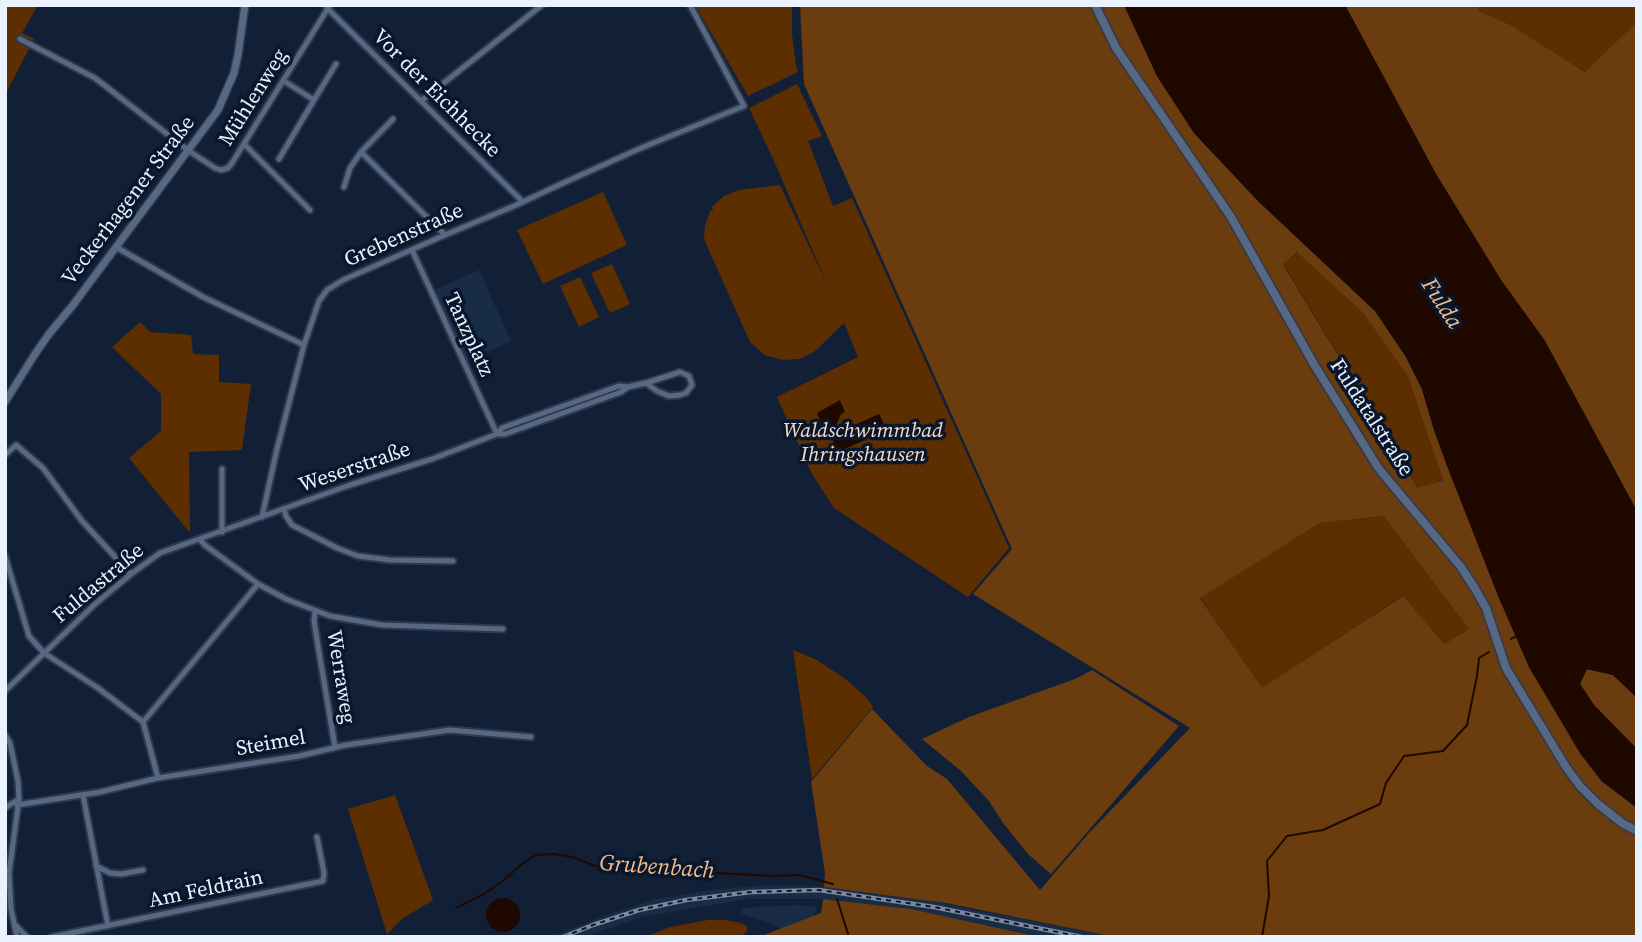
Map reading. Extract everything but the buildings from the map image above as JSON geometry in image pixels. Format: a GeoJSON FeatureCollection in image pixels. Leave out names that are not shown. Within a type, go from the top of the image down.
{"type":"FeatureCollection","features":[{"type":"Feature","properties":{"kind":"main road","name":"Fuldatalstraße"},"geometry":{"type":"LineString","coordinates":[[1095,5],[1116,48],[1231,217],[1315,366],[1379,469],[1461,567],[1474,587],[1486,608],[1506,668],[1566,767],[1598,804],[1637,831]]}},
{"type":"Feature","properties":{"kind":"street","name":"Veckerhagener Straße"},"geometry":{"type":"LineString","coordinates":[[5,402],[35,354],[218,110],[228,89],[238,55],[245,5]]}},
{"type":"Feature","properties":{"kind":"street"},"geometry":{"type":"LineString","coordinates":[[422,101],[542,5]]}},
{"type":"Feature","properties":{"kind":"street","name":"Grebenstraße"},"geometry":{"type":"LineString","coordinates":[[262,517],[304,345],[319,301],[327,289],[445,234],[744,106],[690,5]]}},
{"type":"Feature","properties":{"kind":"street","name":"Mühlenweg"},"geometry":{"type":"LineString","coordinates":[[189,151],[215,168],[228,168],[328,7]]}},
{"type":"Feature","properties":{"kind":"street","name":"Vor der Eichhecke"},"geometry":{"type":"LineString","coordinates":[[328,7],[523,202]]}},
{"type":"Feature","properties":{"kind":"street"},"geometry":{"type":"LineString","coordinates":[[20,38],[95,78],[189,151]]}},
{"type":"Feature","properties":{"kind":"street"},"geometry":{"type":"LineString","coordinates":[[278,159],[336,64]]}},
{"type":"Feature","properties":{"kind":"street"},"geometry":{"type":"LineString","coordinates":[[284,81],[314,100]]}},
{"type":"Feature","properties":{"kind":"street"},"geometry":{"type":"LineString","coordinates":[[344,187],[350,168],[361,152],[393,120]]}},
{"type":"Feature","properties":{"kind":"street"},"geometry":{"type":"LineString","coordinates":[[244,144],[310,210]]}},
{"type":"Feature","properties":{"kind":"street"},"geometry":{"type":"LineString","coordinates":[[361,152],[445,234]]}},
{"type":"Feature","properties":{"kind":"street"},"geometry":{"type":"LineString","coordinates":[[116,247],[203,297],[304,345]]}},
{"type":"Feature","properties":{"kind":"street","name":"Tanzplatz"},"geometry":{"type":"LineString","coordinates":[[412,250],[497,434]]}},
{"type":"Feature","properties":{"kind":"street","name":"Weserstraße"},"geometry":{"type":"LineString","coordinates":[[200,540],[432,459],[497,434],[502,428],[619,386],[646,383],[680,372],[689,376],[691,388],[680,395],[670,396],[646,383]]}},
{"type":"Feature","properties":{"kind":"street"},"geometry":{"type":"LineString","coordinates":[[5,455],[16,445],[43,468],[82,520],[131,573]]}},
{"type":"Feature","properties":{"kind":"street"},"geometry":{"type":"LineString","coordinates":[[222,469],[222,532]]}},
{"type":"Feature","properties":{"kind":"street"},"geometry":{"type":"LineString","coordinates":[[284,509],[292,525],[358,556],[390,560],[453,561]]}},
{"type":"Feature","properties":{"kind":"street"},"geometry":{"type":"LineString","coordinates":[[200,540],[258,584],[315,612],[382,625],[503,629]]}},
{"type":"Feature","properties":{"kind":"street","name":"Fuldastraße"},"geometry":{"type":"LineString","coordinates":[[5,691],[131,573],[160,553],[200,540]]}},
{"type":"Feature","properties":{"kind":"street"},"geometry":{"type":"LineString","coordinates":[[5,556],[29,636],[44,653],[98,688],[143,722],[158,778]]}},
{"type":"Feature","properties":{"kind":"street"},"geometry":{"type":"LineString","coordinates":[[143,722],[258,584]]}},
{"type":"Feature","properties":{"kind":"street","name":"Werraweg"},"geometry":{"type":"LineString","coordinates":[[315,612],[314,621],[335,747]]}},
{"type":"Feature","properties":{"kind":"street","name":"Steimel"},"geometry":{"type":"LineString","coordinates":[[18,802],[83,795],[158,778],[456,729],[531,737]]}},
{"type":"Feature","properties":{"kind":"street"},"geometry":{"type":"LineString","coordinates":[[5,735],[10,743],[16,769],[18,802],[9,873],[9,890],[17,937]]}},
{"type":"Feature","properties":{"kind":"street"},"geometry":{"type":"LineString","coordinates":[[83,795],[108,926]]}},
{"type":"Feature","properties":{"kind":"street"},"geometry":{"type":"LineString","coordinates":[[5,808],[18,802]]}},
{"type":"Feature","properties":{"kind":"street","name":"Am Feldrain"},"geometry":{"type":"LineString","coordinates":[[52,937],[323,881],[317,837]]}},
{"type":"Feature","properties":{"kind":"street"},"geometry":{"type":"LineString","coordinates":[[96,866],[110,873],[121,874],[143,870]]}},
{"type":"Feature","properties":{"kind":"street"},"geometry":{"type":"LineString","coordinates":[[15,925],[27,937]]}},
{"type":"Feature","properties":{"kind":"shaded area"},"geometry":{"type":"Polygon","coordinates":[[[800,5],[1124,5],[1157,76],[1194,133],[1258,201],[1375,311],[1406,357],[1422,389],[1434,430],[1529,667],[1580,753],[1601,781],[1637,808],[1637,937],[1115,937],[946,903],[824,887],[825,873],[811,782],[872,709],[927,766],[947,779],[1040,890],[1089,833],[1190,728],[973,594],[1012,549],[804,84],[800,5]],[[1297,252],[1283,264],[1418,488],[1443,480],[1408,377],[1363,313],[1297,252]],[[1384,516],[1320,523],[1200,598],[1262,688],[1403,596],[1444,644],[1469,629],[1384,516]]]}},
{"type":"Feature","properties":{"kind":"shaded area"},"geometry":{"type":"Polygon","coordinates":[[[1345,5],[1479,5],[1478,11],[1510,25],[1585,72],[1637,22],[1637,511],[1545,341],[1501,280],[1436,174],[1345,5]]]}},
{"type":"Feature","properties":{"kind":"shaded area"},"geometry":{"type":"Polygon","coordinates":[[[479,270],[511,341],[467,361],[434,290],[479,270]]]}},
{"type":"Feature","properties":{"kind":"shaded area"},"geometry":{"type":"Polygon","coordinates":[[[1586,669],[1613,675],[1637,698],[1637,749],[1594,705],[1580,684],[1586,669]]]}},
{"type":"Feature","properties":{"kind":"shaded area"},"geometry":{"type":"Polygon","coordinates":[[[1092,670],[1179,726],[1051,874],[1028,854],[989,801],[961,771],[922,739],[969,717],[1075,679],[1092,670]]]}},
{"type":"Feature","properties":{"kind":"shaded area"},"geometry":{"type":"Polygon","coordinates":[[[795,885],[909,897],[1115,937],[1039,937],[911,909],[823,899],[748,899],[642,917],[585,937],[550,937],[657,899],[753,886],[795,885]]]}},
{"type":"Feature","properties":{"kind":"shaded area"},"geometry":{"type":"Polygon","coordinates":[[[823,899],[911,909],[1039,937],[759,937],[821,913],[823,899]]]}},
{"type":"Feature","properties":{"kind":"shaded area"},"geometry":{"type":"Polygon","coordinates":[[[799,905],[817,907],[807,937],[797,937],[770,923],[742,914],[741,908],[799,905]]]}},
{"type":"Feature","properties":{"kind":"green space"},"geometry":{"type":"Polygon","coordinates":[[[5,5],[38,5],[22,33],[34,39],[5,95],[5,5]]]}},
{"type":"Feature","properties":{"kind":"green space"},"geometry":{"type":"Polygon","coordinates":[[[695,5],[792,5],[792,34],[798,72],[748,96],[695,5]]]}},
{"type":"Feature","properties":{"kind":"green space"},"geometry":{"type":"Polygon","coordinates":[[[1479,5],[1637,5],[1637,22],[1586,72],[1477,11],[1479,5]]]}},
{"type":"Feature","properties":{"kind":"green space","name":"Waldschwimmbad Ihringshausen"},"geometry":{"type":"Polygon","coordinates":[[[797,84],[822,136],[808,141],[833,206],[852,198],[1009,548],[968,597],[834,508],[811,472],[777,397],[858,357],[844,323],[814,352],[799,359],[783,360],[765,355],[750,342],[704,239],[710,211],[724,196],[739,190],[780,185],[830,291],[749,108],[797,84]]]}},
{"type":"Feature","properties":{"kind":"green space"},"geometry":{"type":"Polygon","coordinates":[[[603,192],[627,245],[543,284],[517,230],[603,192]]]}},
{"type":"Feature","properties":{"kind":"green space"},"geometry":{"type":"Polygon","coordinates":[[[1298,252],[1363,313],[1408,377],[1443,479],[1419,489],[1283,263],[1298,252]]]}},
{"type":"Feature","properties":{"kind":"green space"},"geometry":{"type":"Polygon","coordinates":[[[612,264],[630,304],[610,313],[591,273],[612,264]]]}},
{"type":"Feature","properties":{"kind":"green space"},"geometry":{"type":"Polygon","coordinates":[[[580,277],[599,317],[579,327],[560,286],[580,277]]]}},
{"type":"Feature","properties":{"kind":"green space"},"geometry":{"type":"Polygon","coordinates":[[[140,322],[150,332],[191,335],[193,354],[219,355],[219,382],[251,384],[242,450],[189,452],[190,533],[129,458],[161,431],[161,394],[112,347],[140,322]]]}},
{"type":"Feature","properties":{"kind":"green space"},"geometry":{"type":"Polygon","coordinates":[[[1385,516],[1469,629],[1444,644],[1402,596],[1262,689],[1200,597],[1320,523],[1385,516]]]}},
{"type":"Feature","properties":{"kind":"green space"},"geometry":{"type":"Polygon","coordinates":[[[793,650],[815,659],[844,678],[865,696],[873,707],[812,779],[793,650]]]}},
{"type":"Feature","properties":{"kind":"green space"},"geometry":{"type":"Polygon","coordinates":[[[395,795],[433,900],[402,919],[387,934],[348,809],[395,795]]]}},
{"type":"Feature","properties":{"kind":"green space"},"geometry":{"type":"Polygon","coordinates":[[[708,920],[741,923],[747,927],[747,931],[740,937],[646,937],[670,927],[708,920]]]}},
{"type":"Feature","properties":{"kind":"water","name":"Fulda"},"geometry":{"type":"Polygon","coordinates":[[[1124,5],[1345,5],[1436,174],[1501,280],[1545,341],[1637,511],[1637,698],[1613,675],[1587,669],[1580,684],[1594,705],[1637,749],[1637,808],[1602,781],[1580,753],[1529,667],[1447,466],[1422,389],[1406,357],[1375,311],[1258,201],[1194,133],[1157,76],[1124,5]]]}},
{"type":"Feature","properties":{"kind":"water"},"geometry":{"type":"Polygon","coordinates":[[[840,400],[845,412],[841,414],[836,426],[839,432],[879,414],[887,430],[838,452],[826,425],[821,423],[817,413],[840,400]]]}},
{"type":"Feature","properties":{"kind":"water"},"geometry":{"type":"Polygon","coordinates":[[[503,898],[515,903],[520,915],[515,927],[503,932],[491,927],[486,915],[491,903],[503,898]]]}},
{"type":"Feature","properties":{"kind":"waterway","name":"Grubenbach"},"geometry":{"type":"LineString","coordinates":[[1511,639],[1516,636]]}},
{"type":"Feature","properties":{"kind":"waterway","name":"Grubenbach"},"geometry":{"type":"LineString","coordinates":[[1262,937],[1269,896],[1267,861],[1287,836],[1323,830],[1380,804],[1386,783],[1404,756],[1443,751],[1467,725],[1479,658],[1489,652]]}},
{"type":"Feature","properties":{"kind":"waterway","name":"Grubenbach"},"geometry":{"type":"LineString","coordinates":[[456,908],[484,894],[536,855],[573,857],[595,866],[662,864],[699,872],[799,875],[833,884]]}},
{"type":"Feature","properties":{"kind":"waterway","name":"Grubenbach"},"geometry":{"type":"LineString","coordinates":[[837,899],[849,937]]}},
{"type":"Feature","properties":{"kind":"railway"},"geometry":{"type":"LineString","coordinates":[[563,937],[639,910],[686,900],[751,892],[819,890],[934,907],[1082,937]]}}]}
